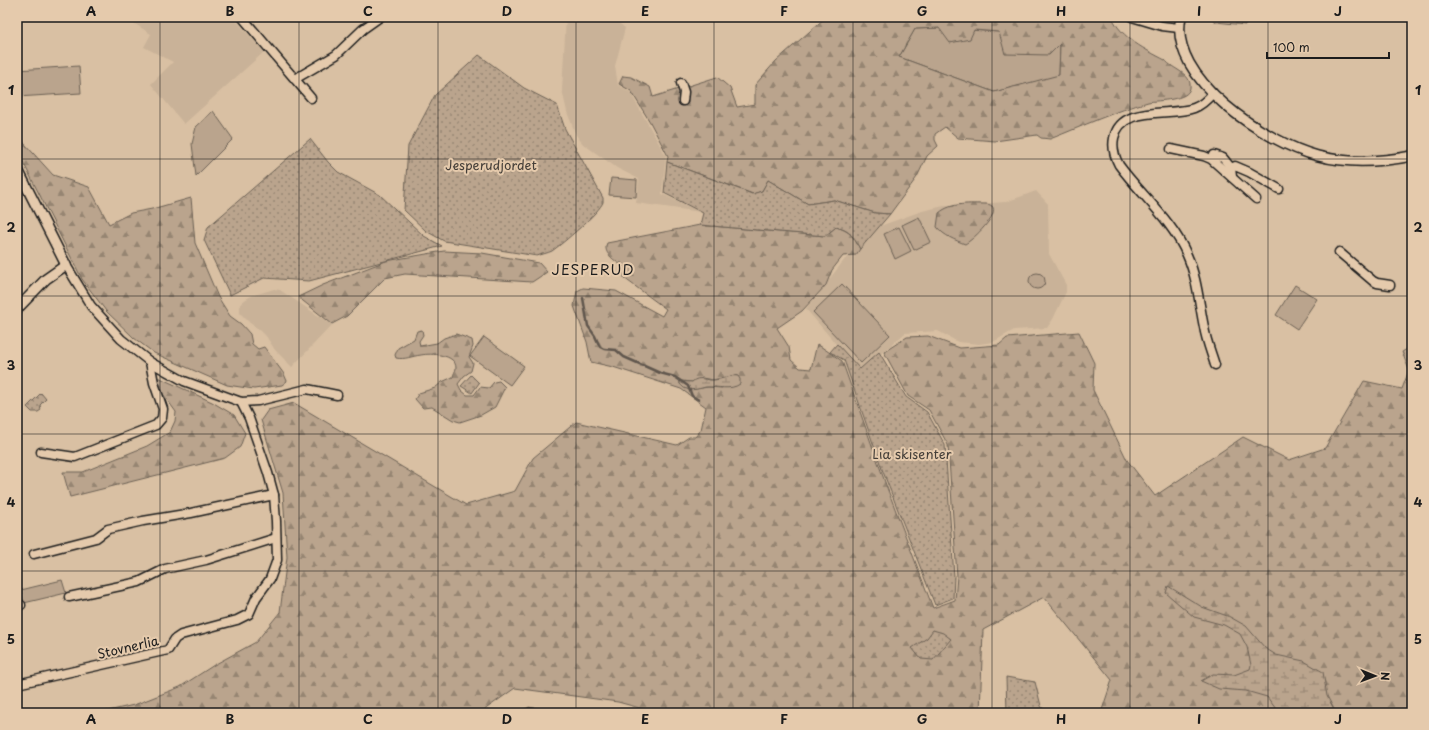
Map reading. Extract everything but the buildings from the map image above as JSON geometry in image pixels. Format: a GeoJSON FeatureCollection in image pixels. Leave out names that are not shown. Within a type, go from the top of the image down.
{"type":"FeatureCollection","features":[{"type":"Feature","properties":{"kind":"street"},"geometry":{"type":"LineString","coordinates":[[242,17],[311,98]]}},
{"type":"Feature","properties":{"kind":"street"},"geometry":{"type":"LineString","coordinates":[[295,79],[336,55],[363,29],[380,17]]}},
{"type":"Feature","properties":{"kind":"street"},"geometry":{"type":"LineString","coordinates":[[1132,17],[1162,26],[1179,28]]}},
{"type":"Feature","properties":{"kind":"street"},"geometry":{"type":"LineString","coordinates":[[1181,17],[1179,28],[1181,43],[1187,60],[1201,80],[1230,110],[1272,138],[1306,153],[1331,159],[1380,161],[1412,156]]}},
{"type":"Feature","properties":{"kind":"street"},"geometry":{"type":"LineString","coordinates":[[681,83],[684,92],[683,101]]}},
{"type":"Feature","properties":{"kind":"street"},"geometry":{"type":"LineString","coordinates":[[1213,93],[1207,100],[1194,108],[1146,114],[1127,119],[1117,130],[1113,144],[1114,154],[1119,165],[1171,228],[1187,253],[1196,282],[1208,344],[1216,365]]}},
{"type":"Feature","properties":{"kind":"street"},"geometry":{"type":"LineString","coordinates":[[1171,149],[1204,156],[1223,158],[1231,168],[1232,176]]}},
{"type":"Feature","properties":{"kind":"street"},"geometry":{"type":"LineString","coordinates":[[1213,157],[1256,199]]}},
{"type":"Feature","properties":{"kind":"street"},"geometry":{"type":"LineString","coordinates":[[1231,168],[1235,166],[1249,172],[1279,189]]}},
{"type":"Feature","properties":{"kind":"street"},"geometry":{"type":"LineString","coordinates":[[18,171],[66,265],[91,306],[121,339],[150,362],[184,381],[241,402],[258,401],[297,390],[307,389],[337,395]]}},
{"type":"Feature","properties":{"kind":"street"},"geometry":{"type":"LineString","coordinates":[[1338,252],[1377,284],[1390,285]]}},
{"type":"Feature","properties":{"kind":"street"},"geometry":{"type":"LineString","coordinates":[[17,309],[46,279],[66,265]]}},
{"type":"Feature","properties":{"kind":"street"},"geometry":{"type":"LineString","coordinates":[[41,452],[75,457],[156,425],[162,418],[163,409],[154,384],[150,362]]}},
{"type":"Feature","properties":{"kind":"street","name":"Stovnerlia"},"geometry":{"type":"LineString","coordinates":[[17,684],[168,650],[175,639],[181,635],[237,620],[249,614],[256,598],[270,579],[277,560],[274,494],[249,418],[241,402]]}},
{"type":"Feature","properties":{"kind":"street"},"geometry":{"type":"LineString","coordinates":[[34,554],[96,538],[108,529],[143,520],[192,513],[274,494]]}},
{"type":"Feature","properties":{"kind":"street"},"geometry":{"type":"LineString","coordinates":[[69,597],[139,582],[165,569],[206,560],[276,538]]}},
{"type":"Feature","properties":{"kind":"shaded area"},"geometry":{"type":"Polygon","coordinates":[[[124,17],[233,17],[264,52],[184,124],[151,84],[173,62],[144,47],[151,34],[124,17]]]}},
{"type":"Feature","properties":{"kind":"shaded area"},"geometry":{"type":"Polygon","coordinates":[[[566,17],[613,18],[625,28],[615,66],[618,85],[630,92],[666,156],[662,194],[701,212],[636,203],[639,179],[617,168],[583,144],[576,135],[567,112],[562,90],[566,17]]]}},
{"type":"Feature","properties":{"kind":"shaded area"},"geometry":{"type":"Polygon","coordinates":[[[1036,191],[1048,204],[1049,254],[1066,285],[1066,292],[1047,328],[1014,330],[993,342],[979,344],[958,342],[938,331],[905,333],[860,372],[806,309],[845,259],[855,253],[864,227],[880,226],[922,211],[944,206],[1006,202],[1036,191]]]}},
{"type":"Feature","properties":{"kind":"shaded area"},"geometry":{"type":"Polygon","coordinates":[[[274,289],[280,290],[332,325],[292,367],[275,350],[266,336],[240,313],[240,305],[243,301],[251,296],[274,289]]]}},
{"type":"Feature","properties":{"kind":"green space"},"geometry":{"type":"Polygon","coordinates":[[[826,17],[1112,17],[1121,31],[1135,43],[1165,60],[1185,75],[1190,83],[1190,88],[1188,92],[1178,98],[1148,102],[1111,114],[1050,139],[1041,138],[1037,135],[995,141],[958,138],[945,127],[935,134],[935,140],[938,146],[927,156],[917,177],[890,214],[875,213],[834,200],[808,204],[768,180],[762,191],[753,194],[667,162],[668,156],[631,91],[619,84],[623,76],[631,77],[650,87],[653,97],[717,77],[730,88],[737,107],[755,104],[755,85],[776,61],[826,17]],[[939,28],[915,29],[899,57],[994,92],[1059,75],[1060,44],[1049,55],[1005,54],[999,32],[974,30],[970,39],[950,43],[939,28]]]}},
{"type":"Feature","properties":{"kind":"green space"},"geometry":{"type":"Polygon","coordinates":[[[1210,17],[1246,17],[1245,25],[1216,22],[1210,17]]]}},
{"type":"Feature","properties":{"kind":"green space"},"geometry":{"type":"Polygon","coordinates":[[[939,28],[999,32],[1060,44],[1059,76],[994,92],[899,57],[915,29],[939,28]]]}},
{"type":"Feature","properties":{"kind":"green space","name":"Jesperudjordet"},"geometry":{"type":"Polygon","coordinates":[[[479,55],[524,88],[557,105],[565,129],[603,198],[603,202],[595,213],[564,242],[552,251],[537,256],[444,241],[426,231],[404,210],[408,146],[435,95],[479,55]]]}},
{"type":"Feature","properties":{"kind":"green space"},"geometry":{"type":"Polygon","coordinates":[[[79,66],[81,93],[17,97],[17,70],[79,66]]]}},
{"type":"Feature","properties":{"kind":"green space"},"geometry":{"type":"Polygon","coordinates":[[[213,111],[233,139],[196,176],[192,144],[196,127],[213,111]]]}},
{"type":"Feature","properties":{"kind":"green space"},"geometry":{"type":"Polygon","coordinates":[[[17,126],[24,143],[53,175],[89,187],[109,224],[131,213],[152,209],[191,198],[195,243],[218,297],[230,316],[241,324],[250,334],[252,344],[258,349],[264,347],[284,374],[287,381],[282,385],[254,389],[227,385],[154,353],[134,338],[106,311],[82,279],[17,150],[17,126]]]}},
{"type":"Feature","properties":{"kind":"green space"},"geometry":{"type":"Polygon","coordinates":[[[310,139],[338,172],[380,195],[424,236],[442,246],[309,281],[264,278],[230,295],[204,240],[208,227],[310,139]]]}},
{"type":"Feature","properties":{"kind":"green space"},"geometry":{"type":"Polygon","coordinates":[[[667,162],[752,194],[762,191],[768,180],[808,204],[834,200],[875,213],[890,214],[860,249],[848,232],[836,227],[825,236],[700,225],[703,213],[664,193],[667,162]]]}},
{"type":"Feature","properties":{"kind":"green space"},"geometry":{"type":"Polygon","coordinates":[[[611,178],[637,180],[636,197],[609,195],[611,178]]]}},
{"type":"Feature","properties":{"kind":"green space"},"geometry":{"type":"Polygon","coordinates":[[[961,204],[986,204],[992,206],[994,211],[992,216],[981,230],[965,244],[946,235],[937,227],[939,213],[944,209],[961,204]]]}},
{"type":"Feature","properties":{"kind":"green space"},"geometry":{"type":"Polygon","coordinates":[[[919,217],[931,242],[914,250],[902,225],[919,217]]]}},
{"type":"Feature","properties":{"kind":"green space"},"geometry":{"type":"Polygon","coordinates":[[[700,225],[825,236],[836,227],[845,230],[851,235],[860,249],[856,255],[843,256],[832,270],[826,285],[802,311],[777,328],[789,347],[791,360],[800,368],[811,369],[817,344],[842,361],[886,485],[933,608],[955,600],[957,576],[948,445],[929,410],[908,396],[884,352],[907,337],[928,336],[960,348],[999,345],[1007,338],[1079,332],[1094,363],[1093,390],[1127,460],[1155,496],[1243,437],[1289,460],[1325,448],[1364,381],[1402,389],[1409,370],[1402,352],[1412,346],[1412,713],[1101,713],[1112,680],[1044,597],[983,630],[980,713],[658,713],[618,702],[515,688],[480,713],[99,713],[134,705],[180,687],[214,665],[256,642],[280,612],[287,557],[283,493],[261,420],[268,410],[294,403],[466,505],[515,491],[533,458],[576,422],[677,445],[689,437],[695,437],[701,430],[706,407],[681,389],[613,367],[591,362],[587,342],[574,306],[577,291],[583,288],[616,291],[662,316],[666,309],[624,278],[624,267],[608,254],[606,251],[607,243],[700,225]],[[725,377],[713,380],[702,378],[692,382],[680,381],[680,384],[689,390],[708,387],[722,388],[725,377]]]}},
{"type":"Feature","properties":{"kind":"green space"},"geometry":{"type":"Polygon","coordinates":[[[899,227],[911,251],[895,259],[884,234],[899,227]]]}},
{"type":"Feature","properties":{"kind":"green space"},"geometry":{"type":"Polygon","coordinates":[[[444,251],[482,253],[539,263],[547,272],[532,282],[405,274],[385,278],[347,316],[332,324],[298,297],[323,285],[386,261],[444,251]]]}},
{"type":"Feature","properties":{"kind":"green space"},"geometry":{"type":"Polygon","coordinates":[[[1034,273],[1040,273],[1045,278],[1043,287],[1040,289],[1034,289],[1029,284],[1029,278],[1034,273]]]}},
{"type":"Feature","properties":{"kind":"green space"},"geometry":{"type":"Polygon","coordinates":[[[842,284],[890,335],[861,363],[813,312],[842,284]]]}},
{"type":"Feature","properties":{"kind":"green space"},"geometry":{"type":"Polygon","coordinates":[[[1295,285],[1317,299],[1297,329],[1276,315],[1295,285]]]}},
{"type":"Feature","properties":{"kind":"green space"},"geometry":{"type":"Polygon","coordinates":[[[422,330],[423,335],[419,341],[420,346],[437,343],[444,338],[456,334],[472,340],[473,346],[469,357],[473,363],[471,371],[464,376],[458,384],[461,390],[467,395],[474,395],[480,387],[489,388],[494,382],[499,381],[505,387],[495,407],[481,415],[460,422],[453,420],[432,407],[423,408],[415,399],[419,393],[435,388],[442,382],[453,377],[456,368],[455,363],[448,357],[436,355],[425,354],[405,358],[396,358],[395,355],[398,348],[414,339],[417,331],[422,330]]]}},
{"type":"Feature","properties":{"kind":"green space"},"geometry":{"type":"Polygon","coordinates":[[[484,337],[524,366],[510,385],[470,356],[484,337]]]}},
{"type":"Feature","properties":{"kind":"green space","name":"Lia skisenter"},"geometry":{"type":"Polygon","coordinates":[[[837,344],[860,369],[879,352],[906,397],[927,412],[945,445],[954,577],[953,598],[935,605],[882,469],[844,360],[830,352],[837,344]]]}},
{"type":"Feature","properties":{"kind":"green space"},"geometry":{"type":"Polygon","coordinates":[[[471,375],[479,383],[472,393],[461,386],[471,375]]]}},
{"type":"Feature","properties":{"kind":"green space"},"geometry":{"type":"Polygon","coordinates":[[[734,375],[738,376],[740,379],[740,384],[732,387],[706,387],[689,390],[680,384],[680,381],[692,382],[697,379],[714,380],[734,375]]]}},
{"type":"Feature","properties":{"kind":"green space"},"geometry":{"type":"Polygon","coordinates":[[[157,378],[212,402],[234,415],[245,433],[240,447],[225,458],[70,497],[63,472],[83,472],[147,446],[170,432],[175,421],[176,412],[163,394],[157,378]]]}},
{"type":"Feature","properties":{"kind":"green space"},"geometry":{"type":"Polygon","coordinates":[[[41,393],[46,399],[40,405],[41,410],[38,412],[32,412],[27,407],[41,393]]]}},
{"type":"Feature","properties":{"kind":"green space"},"geometry":{"type":"Polygon","coordinates":[[[62,580],[66,593],[24,603],[21,590],[62,580]]]}},
{"type":"Feature","properties":{"kind":"green space"},"geometry":{"type":"Polygon","coordinates":[[[1168,586],[1202,607],[1230,617],[1246,626],[1265,648],[1276,655],[1304,661],[1323,672],[1327,696],[1336,713],[1279,713],[1267,697],[1246,691],[1219,689],[1201,681],[1213,674],[1234,675],[1250,669],[1251,665],[1247,647],[1240,634],[1224,625],[1194,617],[1166,593],[1168,586]]]}},
{"type":"Feature","properties":{"kind":"green space"},"geometry":{"type":"Polygon","coordinates":[[[933,630],[943,633],[951,639],[933,660],[921,659],[912,648],[927,638],[933,630]]]}},
{"type":"Feature","properties":{"kind":"green space"},"geometry":{"type":"Polygon","coordinates":[[[1006,677],[1035,682],[1041,706],[1046,713],[1007,713],[1006,677]]]}},
{"type":"Feature","properties":{"kind":"waterway"},"geometry":{"type":"LineString","coordinates":[[583,298],[588,326],[600,347],[604,349],[616,350],[624,357],[660,373],[675,377],[688,386],[692,396],[699,400]]}},
{"type":"Feature","properties":{"kind":"waterway"},"geometry":{"type":"LineString","coordinates":[[519,713],[529,708],[552,713]]}},
{"type":"Feature","properties":{"kind":"district","name":"JESPERUD"},"geometry":{"type":"Point","coordinates":[593,270]}}]}
